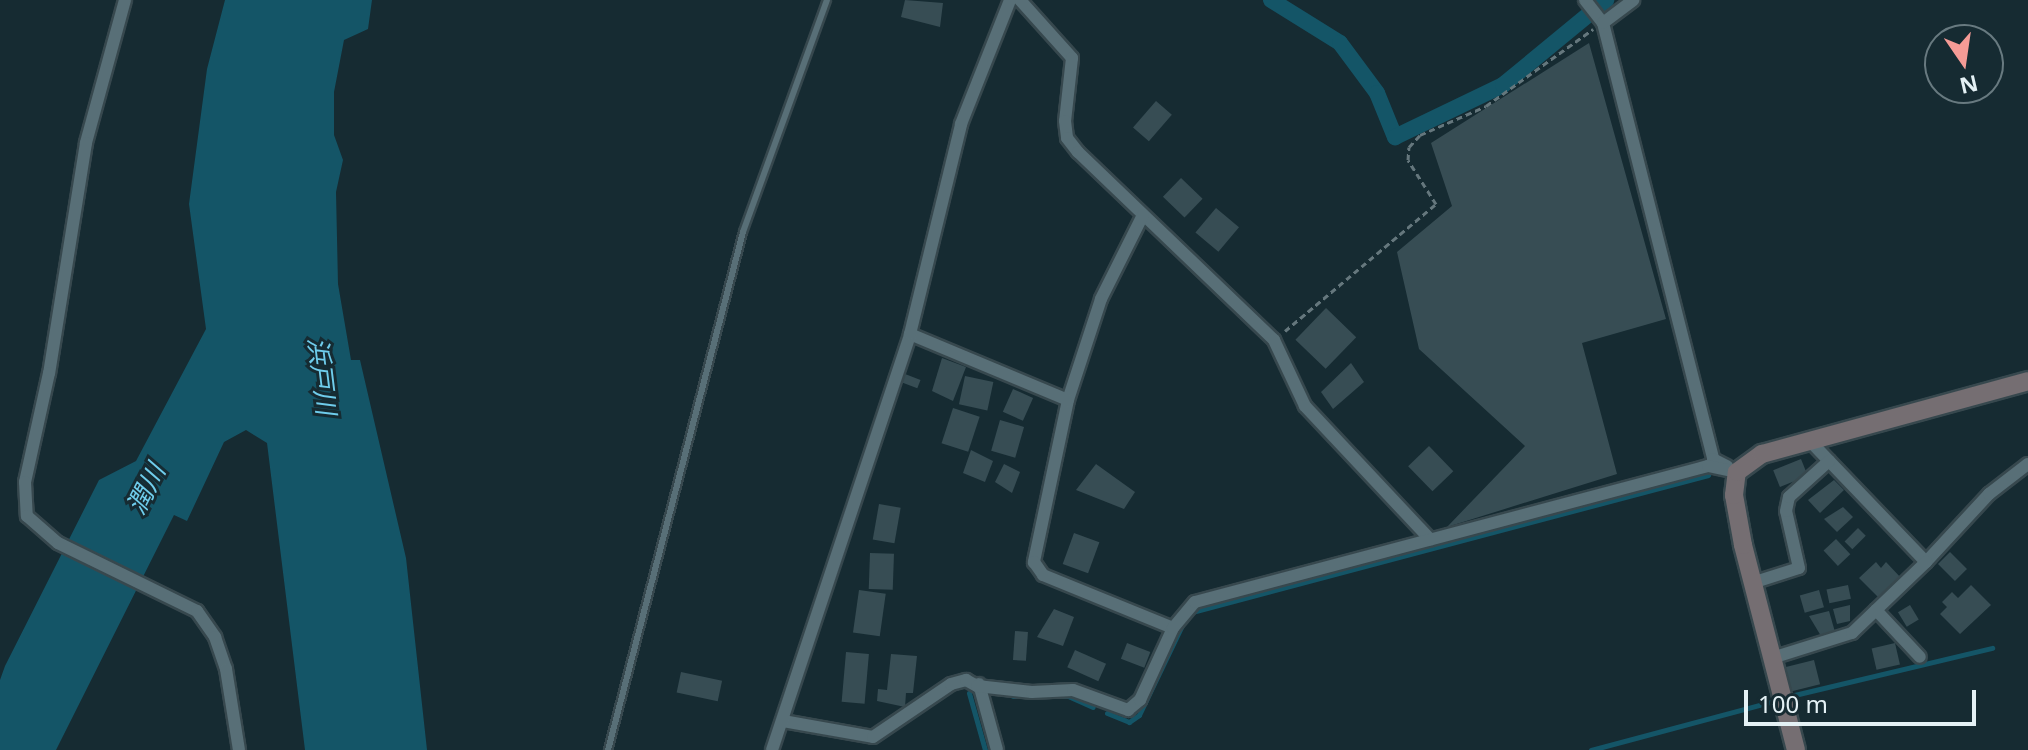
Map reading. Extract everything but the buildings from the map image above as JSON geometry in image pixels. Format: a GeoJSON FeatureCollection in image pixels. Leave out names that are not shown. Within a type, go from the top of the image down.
{"type":"FeatureCollection","features":[{"type":"Feature","properties":{"kind":"street"},"geometry":{"type":"LineString","coordinates":[[125,0],[86,143],[49,373],[25,482],[27,516],[58,543],[197,611],[215,637],[226,669],[239,750]]}},
{"type":"Feature","properties":{"kind":"street"},"geometry":{"type":"LineString","coordinates":[[772,750],[910,334],[961,124],[1010,0]]}},
{"type":"Feature","properties":{"kind":"street"},"geometry":{"type":"LineString","coordinates":[[1020,0],[1072,58],[1067,138],[1274,340],[1305,406],[1430,539]]}},
{"type":"Feature","properties":{"kind":"street"},"geometry":{"type":"LineString","coordinates":[[1600,19],[1633,0]]}},
{"type":"Feature","properties":{"kind":"street"},"geometry":{"type":"LineString","coordinates":[[1586,1],[1600,19],[1713,459],[1737,472]]}},
{"type":"Feature","properties":{"kind":"street"},"geometry":{"type":"LineString","coordinates":[[1143,215],[1101,299],[1068,400],[1034,562],[1038,571],[1173,628]]}},
{"type":"Feature","properties":{"kind":"street"},"geometry":{"type":"LineString","coordinates":[[910,334],[1068,400]]}},
{"type":"Feature","properties":{"kind":"street"},"geometry":{"type":"LineString","coordinates":[[783,721],[873,737],[951,684],[966,680],[1032,692],[1073,690],[1128,710],[1140,700],[1173,628],[1195,602],[1708,466],[1737,472],[1762,454],[2028,381]]}},
{"type":"Feature","properties":{"kind":"street"},"geometry":{"type":"LineString","coordinates":[[1809,440],[1926,562]]}},
{"type":"Feature","properties":{"kind":"street"},"geometry":{"type":"LineString","coordinates":[[1752,583],[1799,568],[1786,511],[1789,497],[1829,461]]}},
{"type":"Feature","properties":{"kind":"street"},"geometry":{"type":"LineString","coordinates":[[1772,658],[1852,633],[1926,562],[1989,494],[2028,464]]}},
{"type":"Feature","properties":{"kind":"street"},"geometry":{"type":"LineString","coordinates":[[1737,472],[1736,511],[1796,750]]}},
{"type":"Feature","properties":{"kind":"street"},"geometry":{"type":"LineString","coordinates":[[1876,610],[1920,657]]}},
{"type":"Feature","properties":{"kind":"street"},"geometry":{"type":"LineString","coordinates":[[979,684],[997,750]]}},
{"type":"Feature","properties":{"kind":"lane"},"geometry":{"type":"LineString","coordinates":[[608,750],[743,232],[827,0]]}},
{"type":"Feature","properties":{"kind":"path"},"geometry":{"type":"LineString","coordinates":[[1274,340],[1436,204],[1408,160],[1409,147],[1420,135],[1486,106],[1600,19]]}},
{"type":"Feature","properties":{"kind":"water"},"geometry":{"type":"Polygon","coordinates":[[[225,0],[372,0],[368,29],[344,40],[334,92],[334,135],[343,160],[336,192],[338,284],[351,360],[360,360],[406,558],[427,750],[305,750],[267,443],[246,430],[224,442],[187,521],[174,515],[56,750],[0,750],[0,680],[5,666],[99,480],[136,461],[206,329],[189,204],[207,69],[225,0]]]}},
{"type":"Feature","properties":{"kind":"waterway"},"geometry":{"type":"LineString","coordinates":[[1271,0],[1340,43],[1377,93],[1395,137],[1503,85],[1606,0]]}},
{"type":"Feature","properties":{"kind":"waterway"},"geometry":{"type":"LineString","coordinates":[[1192,612],[1708,475]]}},
{"type":"Feature","properties":{"kind":"waterway"},"geometry":{"type":"LineString","coordinates":[[1107,713],[1129,722],[1139,715],[1185,619]]}},
{"type":"Feature","properties":{"kind":"waterway"},"geometry":{"type":"LineString","coordinates":[[1786,697],[1992,648]]}},
{"type":"Feature","properties":{"kind":"waterway"},"geometry":{"type":"LineString","coordinates":[[969,693],[985,750]]}},
{"type":"Feature","properties":{"kind":"waterway"},"geometry":{"type":"LineString","coordinates":[[1013,696],[1068,696],[1093,707]]}},
{"type":"Feature","properties":{"kind":"waterway"},"geometry":{"type":"LineString","coordinates":[[1591,750],[1777,700]]}},
{"type":"Feature","properties":{"kind":"water label","name":"浜戸川"},"geometry":{"type":"Point","coordinates":[322,376]}},
{"type":"Feature","properties":{"kind":"water label","name":"潤川"},"geometry":{"type":"Point","coordinates":[146,489]}}]}
